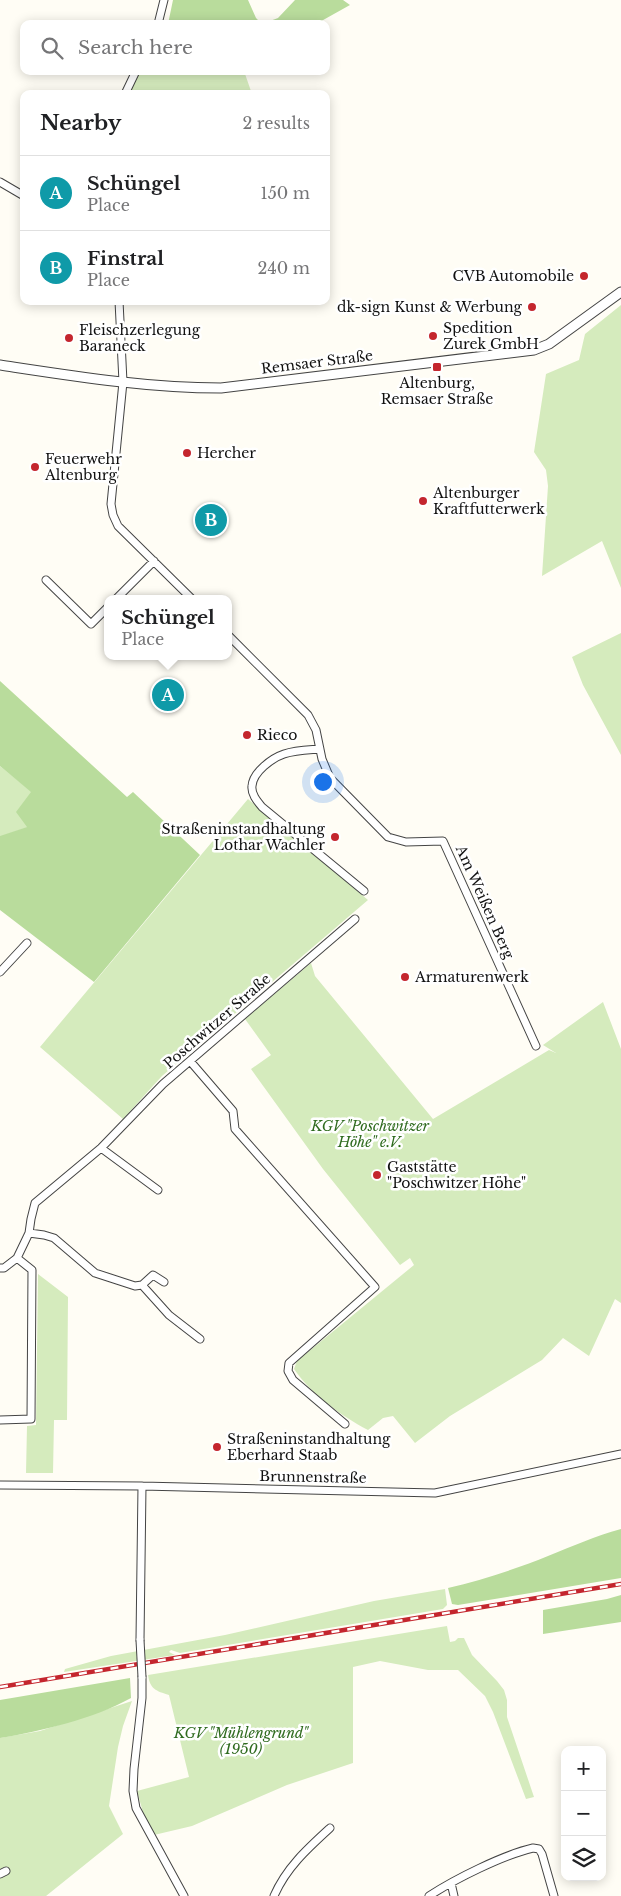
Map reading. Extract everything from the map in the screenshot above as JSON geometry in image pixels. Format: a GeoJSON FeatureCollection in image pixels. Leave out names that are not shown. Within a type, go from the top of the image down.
{"type":"FeatureCollection","features":[{"type":"Feature","properties":{"kind":"street"},"geometry":{"type":"LineString","coordinates":[[159,20],[164,0]]}},
{"type":"Feature","properties":{"kind":"street"},"geometry":{"type":"LineString","coordinates":[[127,90],[134,75]]}},
{"type":"Feature","properties":{"kind":"street"},"geometry":{"type":"LineString","coordinates":[[0,182],[20,194]]}},
{"type":"Feature","properties":{"kind":"street","name":"Remsaer Straße"},"geometry":{"type":"LineString","coordinates":[[0,365],[123,382],[191,388],[221,388],[534,350],[549,344],[621,292]]}},
{"type":"Feature","properties":{"kind":"street"},"geometry":{"type":"LineString","coordinates":[[119,305],[123,382],[111,504],[113,516],[118,526],[188,595]]}},
{"type":"Feature","properties":{"kind":"street"},"geometry":{"type":"LineString","coordinates":[[120,595],[154,561]]}},
{"type":"Feature","properties":{"kind":"street"},"geometry":{"type":"LineString","coordinates":[[46,580],[90,624],[104,611]]}},
{"type":"Feature","properties":{"kind":"street","name":"Am Weißen Berg"},"geometry":{"type":"LineString","coordinates":[[232,639],[308,715],[316,730],[322,760],[330,778],[388,837],[406,842],[443,841],[536,1046]]}},
{"type":"Feature","properties":{"kind":"street"},"geometry":{"type":"LineString","coordinates":[[320,749],[299,750],[276,757],[261,769],[255,778],[252,785],[254,798],[262,807],[364,892]]}},
{"type":"Feature","properties":{"kind":"street","name":"Poschwitzer Straße"},"geometry":{"type":"LineString","coordinates":[[17,1258],[29,1233],[35,1203],[101,1148],[163,1084],[355,919]]}},
{"type":"Feature","properties":{"kind":"street"},"geometry":{"type":"LineString","coordinates":[[0,972],[27,943]]}},
{"type":"Feature","properties":{"kind":"street"},"geometry":{"type":"LineString","coordinates":[[190,1061],[232,1111],[235,1129],[375,1287],[289,1363],[288,1371],[293,1380],[344,1424]]}},
{"type":"Feature","properties":{"kind":"street"},"geometry":{"type":"LineString","coordinates":[[101,1148],[158,1190]]}},
{"type":"Feature","properties":{"kind":"street"},"geometry":{"type":"LineString","coordinates":[[29,1233],[54,1238],[95,1274],[136,1286],[142,1285],[154,1275],[164,1282]]}},
{"type":"Feature","properties":{"kind":"street"},"geometry":{"type":"LineString","coordinates":[[0,1268],[4,1268],[17,1258],[32,1270],[31,1419],[0,1420]]}},
{"type":"Feature","properties":{"kind":"street"},"geometry":{"type":"LineString","coordinates":[[142,1285],[169,1315],[200,1338]]}},
{"type":"Feature","properties":{"kind":"street","name":"Brunnenstraße"},"geometry":{"type":"LineString","coordinates":[[0,1485],[435,1492],[621,1454]]}},
{"type":"Feature","properties":{"kind":"street"},"geometry":{"type":"LineString","coordinates":[[142,1486],[140,1640],[142,1698],[133,1791],[136,1808],[184,1896]]}},
{"type":"Feature","properties":{"kind":"street"},"geometry":{"type":"LineString","coordinates":[[274,1896],[286,1872],[305,1850],[330,1828]]}},
{"type":"Feature","properties":{"kind":"street"},"geometry":{"type":"LineString","coordinates":[[429,1896],[493,1863],[533,1848],[539,1849],[542,1854],[554,1896]]}},
{"type":"Feature","properties":{"kind":"street"},"geometry":{"type":"LineString","coordinates":[[451,1883],[454,1896]]}},
{"type":"Feature","properties":{"kind":"green space"},"geometry":{"type":"Polygon","coordinates":[[[173,0],[248,0],[258,20],[169,20],[173,0]]]}},
{"type":"Feature","properties":{"kind":"green space"},"geometry":{"type":"Polygon","coordinates":[[[295,0],[343,0],[350,5],[323,20],[273,20],[278,18],[295,0]]]}},
{"type":"Feature","properties":{"kind":"green space"},"geometry":{"type":"Polygon","coordinates":[[[138,75],[245,75],[251,90],[131,90],[138,75]]]}},
{"type":"Feature","properties":{"kind":"green space"},"geometry":{"type":"Polygon","coordinates":[[[621,305],[621,588],[602,541],[542,576],[548,486],[546,470],[534,452],[546,374],[579,360],[585,334],[621,305]]]}},
{"type":"Feature","properties":{"kind":"green space"},"geometry":{"type":"Polygon","coordinates":[[[621,633],[621,755],[583,685],[572,657],[621,633]]]}},
{"type":"Feature","properties":{"kind":"green space"},"geometry":{"type":"Polygon","coordinates":[[[0,681],[127,797],[133,792],[200,855],[94,982],[0,910],[0,836],[27,827],[16,812],[31,792],[0,766],[0,681]]]}},
{"type":"Feature","properties":{"kind":"green space"},"geometry":{"type":"Polygon","coordinates":[[[0,766],[32,792],[28,827],[2,836],[0,836],[0,766]]]}},
{"type":"Feature","properties":{"kind":"green space"},"geometry":{"type":"Polygon","coordinates":[[[248,799],[368,900],[162,1076],[123,1119],[40,1047],[248,799]]]}},
{"type":"Feature","properties":{"kind":"green space","name":"KGV \"Poschwitzer Höhe\" e.V."},"geometry":{"type":"Polygon","coordinates":[[[311,963],[315,976],[433,1119],[549,1050],[556,1053],[543,1045],[603,1002],[621,1049],[621,1303],[615,1299],[589,1356],[563,1338],[542,1360],[450,1416],[415,1443],[393,1416],[383,1418],[368,1430],[358,1424],[318,1396],[294,1369],[297,1361],[414,1265],[410,1258],[400,1265],[323,1169],[251,1069],[271,1055],[245,1019],[311,963]]]}},
{"type":"Feature","properties":{"kind":"green space"},"geometry":{"type":"Polygon","coordinates":[[[38,1274],[68,1297],[67,1420],[54,1420],[53,1473],[26,1473],[27,1426],[36,1425],[38,1274]]]}},
{"type":"Feature","properties":{"kind":"green space"},"geometry":{"type":"Polygon","coordinates":[[[621,1529],[621,1578],[458,1605],[452,1604],[448,1588],[511,1570],[621,1529]]]}},
{"type":"Feature","properties":{"kind":"green space"},"geometry":{"type":"Polygon","coordinates":[[[445,1589],[447,1605],[443,1609],[180,1653],[171,1650],[169,1652],[175,1655],[64,1672],[65,1669],[111,1656],[225,1635],[374,1601],[445,1589]]]}},
{"type":"Feature","properties":{"kind":"green space"},"geometry":{"type":"Polygon","coordinates":[[[621,1595],[621,1622],[543,1634],[543,1610],[621,1595]]]}},
{"type":"Feature","properties":{"kind":"green space","name":"KGV \"Mühlengrund\" (1950)"},"geometry":{"type":"Polygon","coordinates":[[[447,1626],[450,1642],[458,1638],[464,1638],[472,1655],[504,1690],[507,1700],[507,1717],[534,1797],[526,1799],[493,1712],[485,1696],[458,1670],[428,1670],[380,1661],[353,1667],[353,1763],[287,1785],[192,1826],[154,1835],[144,1816],[137,1791],[189,1777],[169,1695],[154,1689],[148,1675],[447,1626]]]}},
{"type":"Feature","properties":{"kind":"green space"},"geometry":{"type":"Polygon","coordinates":[[[130,1678],[131,1698],[116,1705],[67,1723],[0,1738],[0,1700],[130,1678]]]}},
{"type":"Feature","properties":{"kind":"green space"},"geometry":{"type":"Polygon","coordinates":[[[132,1701],[118,1747],[109,1806],[123,1834],[46,1896],[0,1896],[0,1738],[40,1731],[132,1701]]]}},
{"type":"Feature","properties":{"kind":"railway"},"geometry":{"type":"LineString","coordinates":[[0,1687],[621,1584]]}},
{"type":"Feature","properties":{"kind":"place","name":"CVB Automobile"},"geometry":{"type":"Point","coordinates":[584,276]}},
{"type":"Feature","properties":{"kind":"place","name":"dk-sign Kunst & Werbung"},"geometry":{"type":"Point","coordinates":[532,307]}},
{"type":"Feature","properties":{"kind":"place","name":"Spedition Zurek GmbH"},"geometry":{"type":"Point","coordinates":[433,336]}},
{"type":"Feature","properties":{"kind":"place","name":"Fleischzerlegung Baraneck"},"geometry":{"type":"Point","coordinates":[69,338]}},
{"type":"Feature","properties":{"kind":"place","name":"Altenburg, Remsaer Straße"},"geometry":{"type":"Point","coordinates":[437,367]}},
{"type":"Feature","properties":{"kind":"place","name":"Hercher"},"geometry":{"type":"Point","coordinates":[187,453]}},
{"type":"Feature","properties":{"kind":"place","name":"Feuerwehr Altenburg"},"geometry":{"type":"Point","coordinates":[35,467]}},
{"type":"Feature","properties":{"kind":"place","name":"Altenburger Kraftfutterwerk"},"geometry":{"type":"Point","coordinates":[423,501]}},
{"type":"Feature","properties":{"kind":"place","name":"Finstral"},"geometry":{"type":"Point","coordinates":[211,520]}},
{"type":"Feature","properties":{"kind":"place","name":"Schüngel"},"geometry":{"type":"Point","coordinates":[168,695]}},
{"type":"Feature","properties":{"kind":"place","name":"Rieco"},"geometry":{"type":"Point","coordinates":[247,735]}},
{"type":"Feature","properties":{"kind":"place","name":"Straßeninstandhaltung Lothar Wachler"},"geometry":{"type":"Point","coordinates":[335,837]}},
{"type":"Feature","properties":{"kind":"place","name":"Armaturenwerk"},"geometry":{"type":"Point","coordinates":[405,977]}},
{"type":"Feature","properties":{"kind":"place","name":"Gaststätte \"Poschwitzer Höhe\""},"geometry":{"type":"Point","coordinates":[377,1175]}},
{"type":"Feature","properties":{"kind":"place","name":"Straßeninstandhaltung Eberhard Staab"},"geometry":{"type":"Point","coordinates":[217,1447]}}]}
